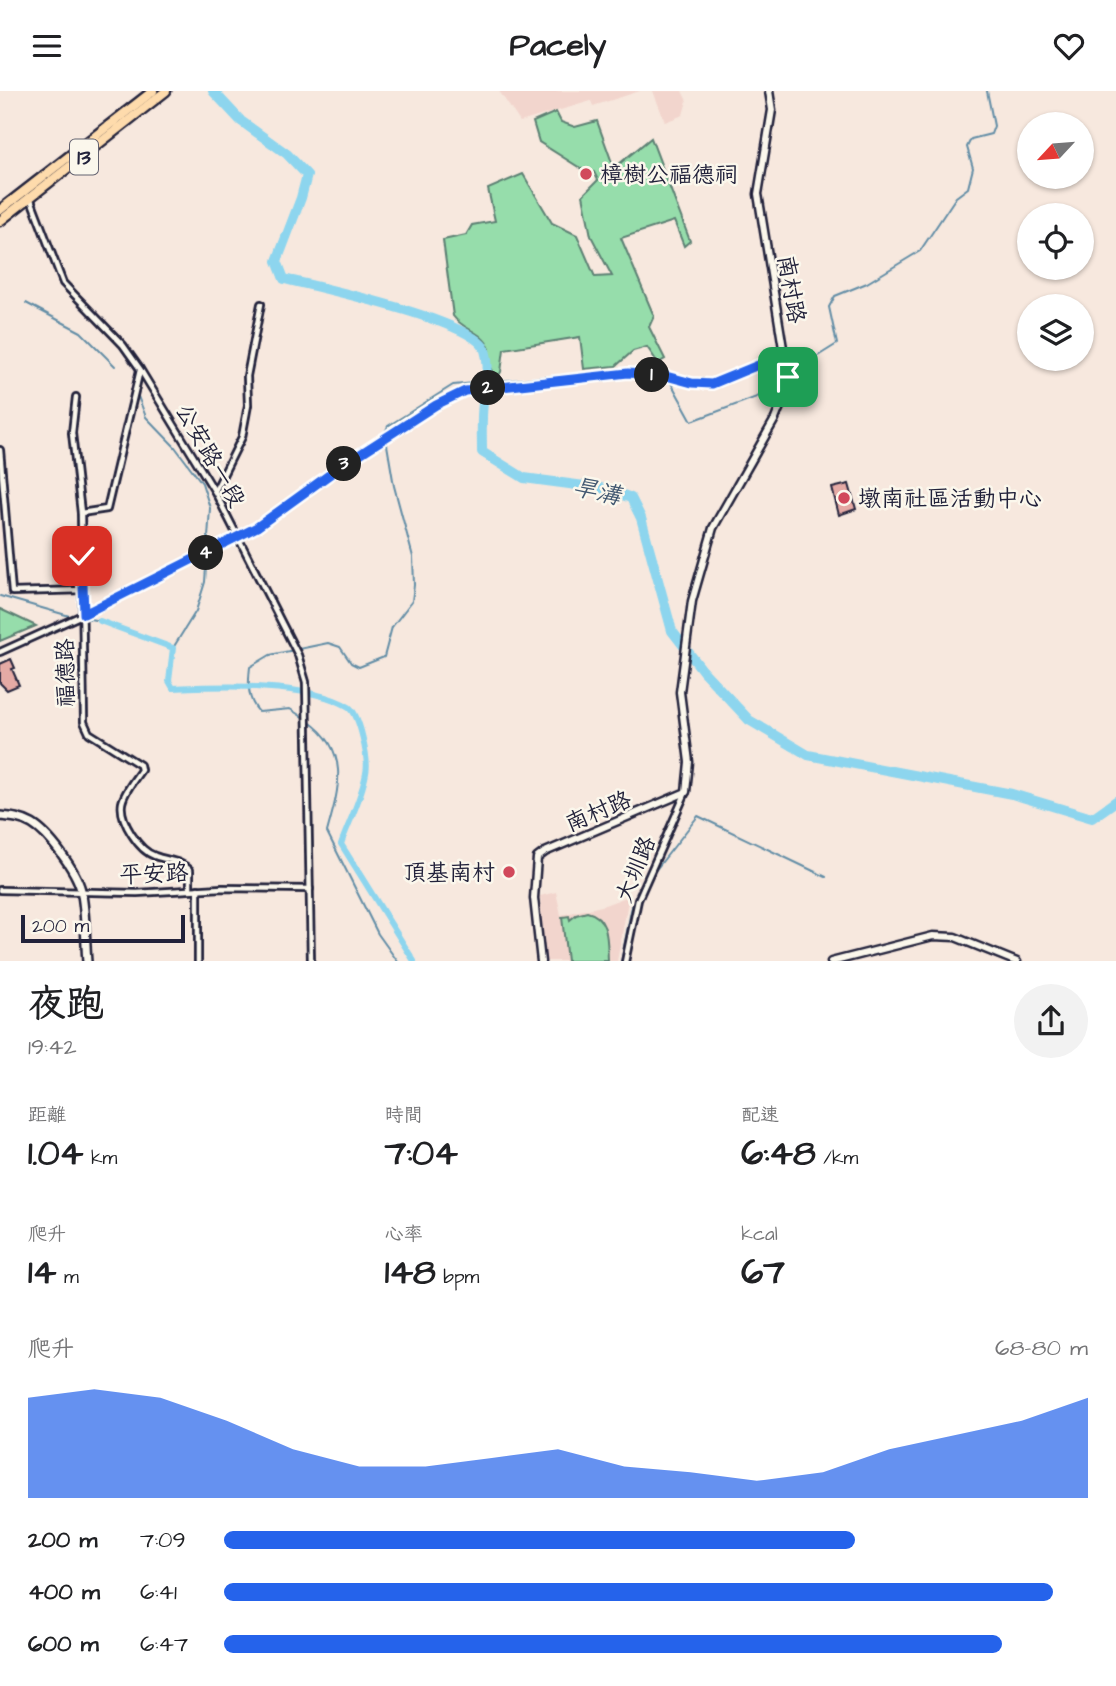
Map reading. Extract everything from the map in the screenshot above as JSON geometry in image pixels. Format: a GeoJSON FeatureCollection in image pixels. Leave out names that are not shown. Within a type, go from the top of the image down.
{"type":"FeatureCollection","features":[{"type":"Feature","properties":{"kind":"main road","name":"13"},"geometry":{"type":"LineString","coordinates":[[0,221],[28,194],[153,91]]}},
{"type":"Feature","properties":{"kind":"main road","name":"13"},"geometry":{"type":"LineString","coordinates":[[0,210],[28,194],[166,91]]}},
{"type":"Feature","properties":{"kind":"main road"},"geometry":{"type":"LineString","coordinates":[[0,817],[14,817],[32,824],[71,868],[81,891],[87,961]]}},
{"type":"Feature","properties":{"kind":"street","name":"南村路"},"geometry":{"type":"LineString","coordinates":[[541,961],[534,898],[537,858],[545,852],[686,792],[689,762],[680,692],[692,601],[713,528],[783,401],[789,385],[758,194],[772,110],[769,91]]}},
{"type":"Feature","properties":{"kind":"street","name":"公安路一段"},"geometry":{"type":"LineString","coordinates":[[28,194],[63,283],[123,345],[140,369],[215,492],[298,655],[306,682],[310,961]]}},
{"type":"Feature","properties":{"kind":"street"},"geometry":{"type":"LineString","coordinates":[[215,492],[242,437],[248,405],[247,376],[261,304]]}},
{"type":"Feature","properties":{"kind":"street"},"geometry":{"type":"LineString","coordinates":[[0,652],[84,614],[257,527],[340,467],[450,397],[465,391],[628,373],[712,384],[785,354]]}},
{"type":"Feature","properties":{"kind":"street"},"geometry":{"type":"LineString","coordinates":[[81,513],[107,509],[140,369]]}},
{"type":"Feature","properties":{"kind":"street","name":"福德路"},"geometry":{"type":"LineString","coordinates":[[76,397],[72,433],[81,513],[85,730],[140,765],[141,770],[122,801],[124,816],[145,851],[176,861],[190,870],[190,889]]}},
{"type":"Feature","properties":{"kind":"street"},"geometry":{"type":"LineString","coordinates":[[0,450],[3,520],[12,592],[84,590]]}},
{"type":"Feature","properties":{"kind":"street","name":"大圳路"},"geometry":{"type":"LineString","coordinates":[[625,961],[638,900],[686,792]]}},
{"type":"Feature","properties":{"kind":"street","name":"平安路"},"geometry":{"type":"LineString","coordinates":[[0,890],[137,893],[190,889],[310,889]]}},
{"type":"Feature","properties":{"kind":"street"},"geometry":{"type":"LineString","coordinates":[[198,889],[198,961]]}},
{"type":"Feature","properties":{"kind":"street"},"geometry":{"type":"LineString","coordinates":[[831,961],[933,936],[954,937],[1017,961]]}},
{"type":"Feature","properties":{"kind":"shaded area"},"geometry":{"type":"Polygon","coordinates":[[[499,91],[640,91],[593,106],[591,101],[520,122],[499,91]]]}},
{"type":"Feature","properties":{"kind":"shaded area"},"geometry":{"type":"Polygon","coordinates":[[[653,91],[682,91],[687,101],[683,115],[665,122],[653,91]]]}},
{"type":"Feature","properties":{"kind":"shaded area"},"geometry":{"type":"Polygon","coordinates":[[[556,892],[561,915],[602,906],[629,896],[617,961],[545,961],[540,896],[556,892]]]}},
{"type":"Feature","properties":{"kind":"green space"},"geometry":{"type":"Polygon","coordinates":[[[556,112],[561,122],[575,127],[597,121],[614,168],[651,138],[690,241],[684,246],[674,221],[621,238],[654,316],[649,327],[665,359],[658,363],[647,347],[633,351],[616,366],[584,369],[580,337],[504,349],[501,372],[497,378],[485,357],[490,349],[487,343],[453,316],[443,240],[466,235],[472,225],[495,221],[488,189],[523,174],[552,223],[577,235],[595,277],[612,276],[591,236],[583,195],[598,180],[594,172],[588,173],[539,142],[533,122],[556,112]]]}},
{"type":"Feature","properties":{"kind":"green space"},"geometry":{"type":"Polygon","coordinates":[[[0,609],[36,626],[0,641],[0,609]]]}},
{"type":"Feature","properties":{"kind":"green space"},"geometry":{"type":"Polygon","coordinates":[[[587,912],[600,919],[606,932],[608,961],[567,961],[562,917],[569,916],[570,920],[587,912]]]}},
{"type":"Feature","properties":{"kind":"building","name":"墩南社區活動中心"},"geometry":{"type":"Polygon","coordinates":[[[849,484],[856,509],[839,515],[832,488],[849,484]]]}},
{"type":"Feature","properties":{"kind":"building"},"geometry":{"type":"Polygon","coordinates":[[[11,659],[19,685],[7,690],[0,683],[0,664],[11,659]]]}},
{"type":"Feature","properties":{"kind":"waterway","name":"旱溝"},"geometry":{"type":"LineString","coordinates":[[213,91],[241,121],[287,154],[307,175],[277,261],[284,279],[360,297],[426,317],[475,339],[485,350],[488,363],[482,415],[482,452],[524,478],[607,489],[631,498],[641,518],[672,631],[703,671],[749,720],[808,755],[1012,794],[1092,818],[1116,801]]}},
{"type":"Feature","properties":{"kind":"waterway"},"geometry":{"type":"LineString","coordinates":[[789,374],[837,344],[829,307],[835,296],[867,283],[920,251],[956,197],[968,188],[973,168],[967,147],[971,139],[991,134],[994,126],[987,91]]}},
{"type":"Feature","properties":{"kind":"waterway"},"geometry":{"type":"LineString","coordinates":[[26,303],[81,332],[115,366]]}},
{"type":"Feature","properties":{"kind":"waterway"},"geometry":{"type":"LineString","coordinates":[[304,718],[290,709],[259,712],[249,691],[250,667],[270,655],[328,643],[340,647],[351,663],[359,667],[384,657],[392,627],[412,601],[413,557],[394,486],[385,433],[388,426],[453,385],[660,367],[692,421],[778,389],[784,377]]}},
{"type":"Feature","properties":{"kind":"waterway"},"geometry":{"type":"LineString","coordinates":[[137,394],[146,417],[175,447],[202,483],[210,508],[205,582],[196,611],[173,648]]}},
{"type":"Feature","properties":{"kind":"waterway"},"geometry":{"type":"LineString","coordinates":[[0,596],[73,617]]}},
{"type":"Feature","properties":{"kind":"waterway"},"geometry":{"type":"LineString","coordinates":[[85,618],[100,621]]}},
{"type":"Feature","properties":{"kind":"waterway"},"geometry":{"type":"LineString","coordinates":[[100,621],[173,648],[169,681],[173,688],[288,689],[332,699],[349,707],[360,728],[367,767],[362,791],[341,844],[414,961]]}},
{"type":"Feature","properties":{"kind":"waterway"},"geometry":{"type":"LineString","coordinates":[[308,721],[322,733],[336,758],[338,786],[327,832],[378,934],[397,961]]}},
{"type":"Feature","properties":{"kind":"waterway"},"geometry":{"type":"LineString","coordinates":[[651,876],[698,816],[826,877]]}},
{"type":"Feature","properties":{"kind":"waterway"},"geometry":{"type":"LineString","coordinates":[[621,961],[632,906],[639,892]]}},
{"type":"Feature","properties":{"kind":"place","name":"樟樹公福德祠"},"geometry":{"type":"Point","coordinates":[586,174]}},
{"type":"Feature","properties":{"kind":"place","name":"墩南社區活動中心"},"geometry":{"type":"Point","coordinates":[844,498]}},
{"type":"Feature","properties":{"kind":"place","name":"頂基南村"},"geometry":{"type":"Point","coordinates":[509,872]}},
{"type":"Feature","properties":{"kind":"route"},"geometry":{"type":"LineString","coordinates":[[82,556],[84,614],[257,527],[340,467],[436,405],[465,391],[628,373],[712,384],[785,354],[788,377]]}}]}
